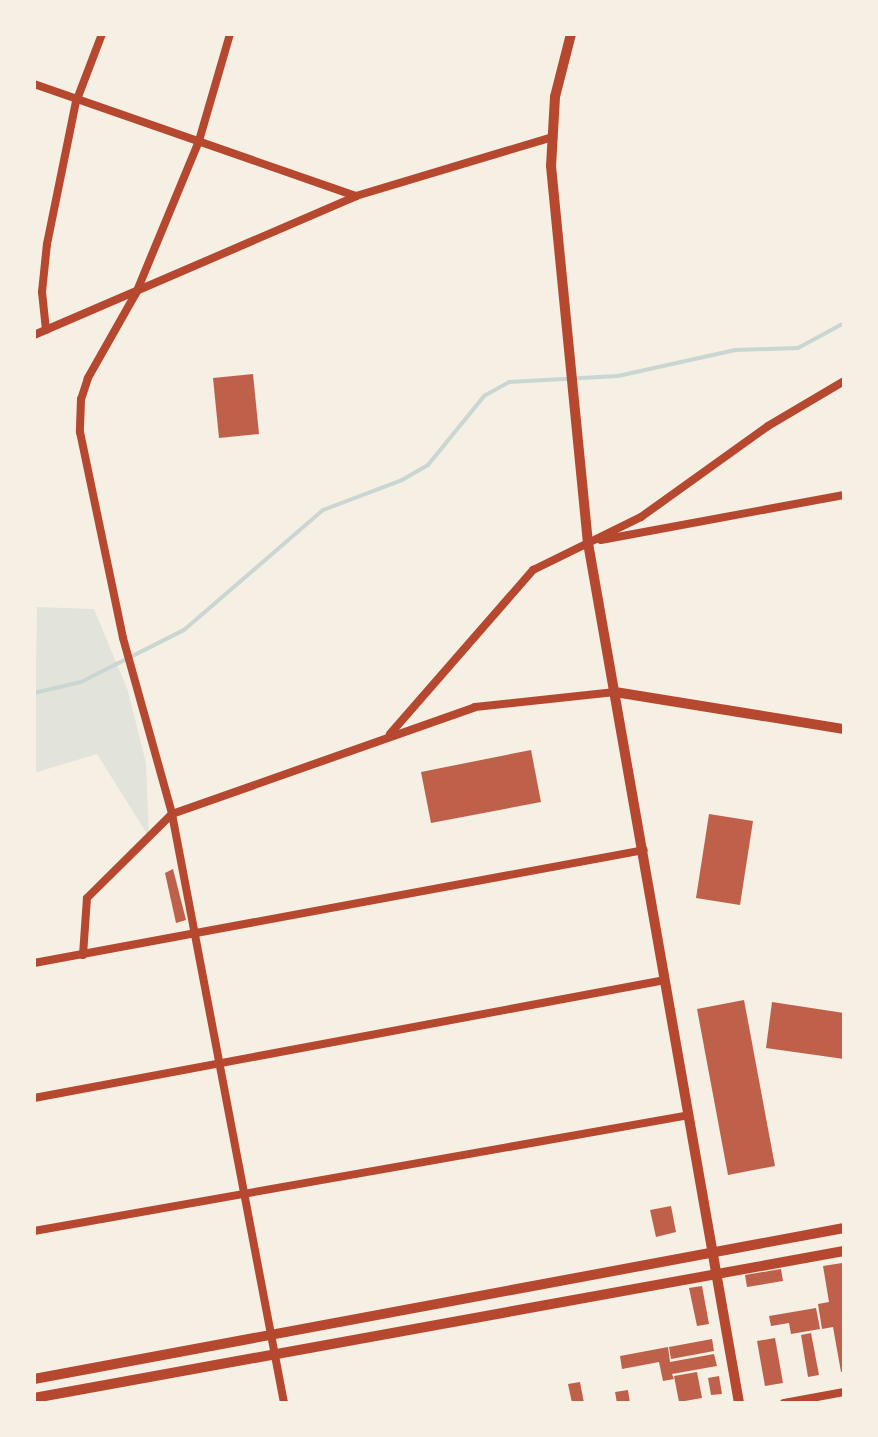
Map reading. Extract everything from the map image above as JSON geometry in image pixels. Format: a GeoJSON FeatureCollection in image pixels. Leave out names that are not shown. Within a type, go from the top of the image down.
{"type":"FeatureCollection","features":[{"type":"Feature","properties":{"kind":"street"},"geometry":{"type":"LineString","coordinates":[[46,330],[42,292],[47,244],[76,102],[102,34]]}},
{"type":"Feature","properties":{"kind":"street"},"geometry":{"type":"LineString","coordinates":[[230,34],[199,141],[136,293],[81,399],[80,432],[123,638],[172,814],[284,1403]]}},
{"type":"Feature","properties":{"kind":"street"},"geometry":{"type":"LineString","coordinates":[[571,34],[555,97],[553,137],[565,324],[588,543],[739,1403]]}},
{"type":"Feature","properties":{"kind":"street"},"geometry":{"type":"LineString","coordinates":[[34,84],[76,102],[356,196]]}},
{"type":"Feature","properties":{"kind":"street"},"geometry":{"type":"LineString","coordinates":[[34,335],[356,196],[553,137]]}},
{"type":"Feature","properties":{"kind":"street"},"geometry":{"type":"LineString","coordinates":[[389,736],[533,570],[641,517],[768,426],[844,381]]}},
{"type":"Feature","properties":{"kind":"street"},"geometry":{"type":"LineString","coordinates":[[588,543],[844,495]]}},
{"type":"Feature","properties":{"kind":"street"},"geometry":{"type":"LineString","coordinates":[[83,955],[87,898],[172,814],[475,707],[615,692],[844,729]]}},
{"type":"Feature","properties":{"kind":"street"},"geometry":{"type":"LineString","coordinates":[[34,963],[644,850]]}},
{"type":"Feature","properties":{"kind":"street"},"geometry":{"type":"LineString","coordinates":[[34,1098],[665,980]]}},
{"type":"Feature","properties":{"kind":"street"},"geometry":{"type":"LineString","coordinates":[[34,1231],[689,1115]]}},
{"type":"Feature","properties":{"kind":"street"},"geometry":{"type":"LineString","coordinates":[[34,1379],[844,1228]]}},
{"type":"Feature","properties":{"kind":"street"},"geometry":{"type":"LineString","coordinates":[[34,1398],[844,1251]]}},
{"type":"Feature","properties":{"kind":"street"},"geometry":{"type":"LineString","coordinates":[[58,1374],[61,1393]]}},
{"type":"Feature","properties":{"kind":"street"},"geometry":{"type":"LineString","coordinates":[[784,1403],[844,1392]]}},
{"type":"Feature","properties":{"kind":"shaded area"},"geometry":{"type":"Polygon","coordinates":[[[37,607],[94,609],[128,691],[146,763],[149,837],[97,754],[34,773],[37,607]]]}},
{"type":"Feature","properties":{"kind":"building"},"geometry":{"type":"Polygon","coordinates":[[[253,374],[259,434],[219,438],[213,378],[253,374]]]}},
{"type":"Feature","properties":{"kind":"building"},"geometry":{"type":"Polygon","coordinates":[[[531,750],[541,802],[431,823],[421,772],[531,750]]]}},
{"type":"Feature","properties":{"kind":"building"},"geometry":{"type":"Polygon","coordinates":[[[709,814],[753,821],[740,905],[696,898],[709,814]]]}},
{"type":"Feature","properties":{"kind":"building"},"geometry":{"type":"Polygon","coordinates":[[[173,869],[186,920],[176,923],[165,873],[173,869]]]}},
{"type":"Feature","properties":{"kind":"building"},"geometry":{"type":"Polygon","coordinates":[[[744,1000],[775,1166],[728,1175],[697,1009],[744,1000]]]}},
{"type":"Feature","properties":{"kind":"building"},"geometry":{"type":"Polygon","coordinates":[[[772,1002],[844,1013],[844,1059],[766,1048],[772,1002]]]}},
{"type":"Feature","properties":{"kind":"building"},"geometry":{"type":"Polygon","coordinates":[[[671,1206],[676,1232],[656,1237],[650,1210],[671,1206]]]}},
{"type":"Feature","properties":{"kind":"building"},"geometry":{"type":"Polygon","coordinates":[[[842,1263],[844,1371],[841,1372],[833,1327],[822,1329],[818,1304],[829,1302],[823,1266],[842,1263]]]}},
{"type":"Feature","properties":{"kind":"building"},"geometry":{"type":"Polygon","coordinates":[[[781,1269],[783,1281],[747,1287],[745,1275],[781,1269]]]}},
{"type":"Feature","properties":{"kind":"building"},"geometry":{"type":"Polygon","coordinates":[[[702,1286],[709,1324],[697,1326],[689,1288],[702,1286]]]}},
{"type":"Feature","properties":{"kind":"building"},"geometry":{"type":"Polygon","coordinates":[[[816,1308],[820,1329],[791,1334],[789,1323],[771,1326],[769,1316],[816,1308]]]}},
{"type":"Feature","properties":{"kind":"building"},"geometry":{"type":"Polygon","coordinates":[[[811,1333],[819,1375],[808,1377],[801,1335],[811,1333]]]}},
{"type":"Feature","properties":{"kind":"building"},"geometry":{"type":"Polygon","coordinates":[[[775,1338],[783,1383],[765,1386],[757,1341],[775,1338]]]}},
{"type":"Feature","properties":{"kind":"building"},"geometry":{"type":"Polygon","coordinates":[[[712,1339],[714,1351],[671,1359],[669,1347],[712,1339]]]}},
{"type":"Feature","properties":{"kind":"building"},"geometry":{"type":"Polygon","coordinates":[[[668,1347],[670,1362],[714,1354],[717,1366],[672,1374],[674,1379],[663,1381],[659,1362],[622,1369],[620,1356],[668,1347]]]}},
{"type":"Feature","properties":{"kind":"building"},"geometry":{"type":"Polygon","coordinates":[[[697,1372],[702,1398],[679,1402],[674,1376],[697,1372]]]}},
{"type":"Feature","properties":{"kind":"building"},"geometry":{"type":"Polygon","coordinates":[[[719,1376],[722,1394],[711,1395],[708,1378],[719,1376]]]}},
{"type":"Feature","properties":{"kind":"building"},"geometry":{"type":"Polygon","coordinates":[[[580,1382],[584,1403],[572,1403],[568,1384],[580,1382]]]}},
{"type":"Feature","properties":{"kind":"building"},"geometry":{"type":"Polygon","coordinates":[[[628,1390],[630,1403],[617,1403],[615,1392],[628,1390]]]}},
{"type":"Feature","properties":{"kind":"waterway"},"geometry":{"type":"LineString","coordinates":[[34,693],[81,682],[184,630],[323,510],[402,480],[428,465],[484,396],[509,382],[618,376],[735,350],[798,348],[844,323]]}}]}
